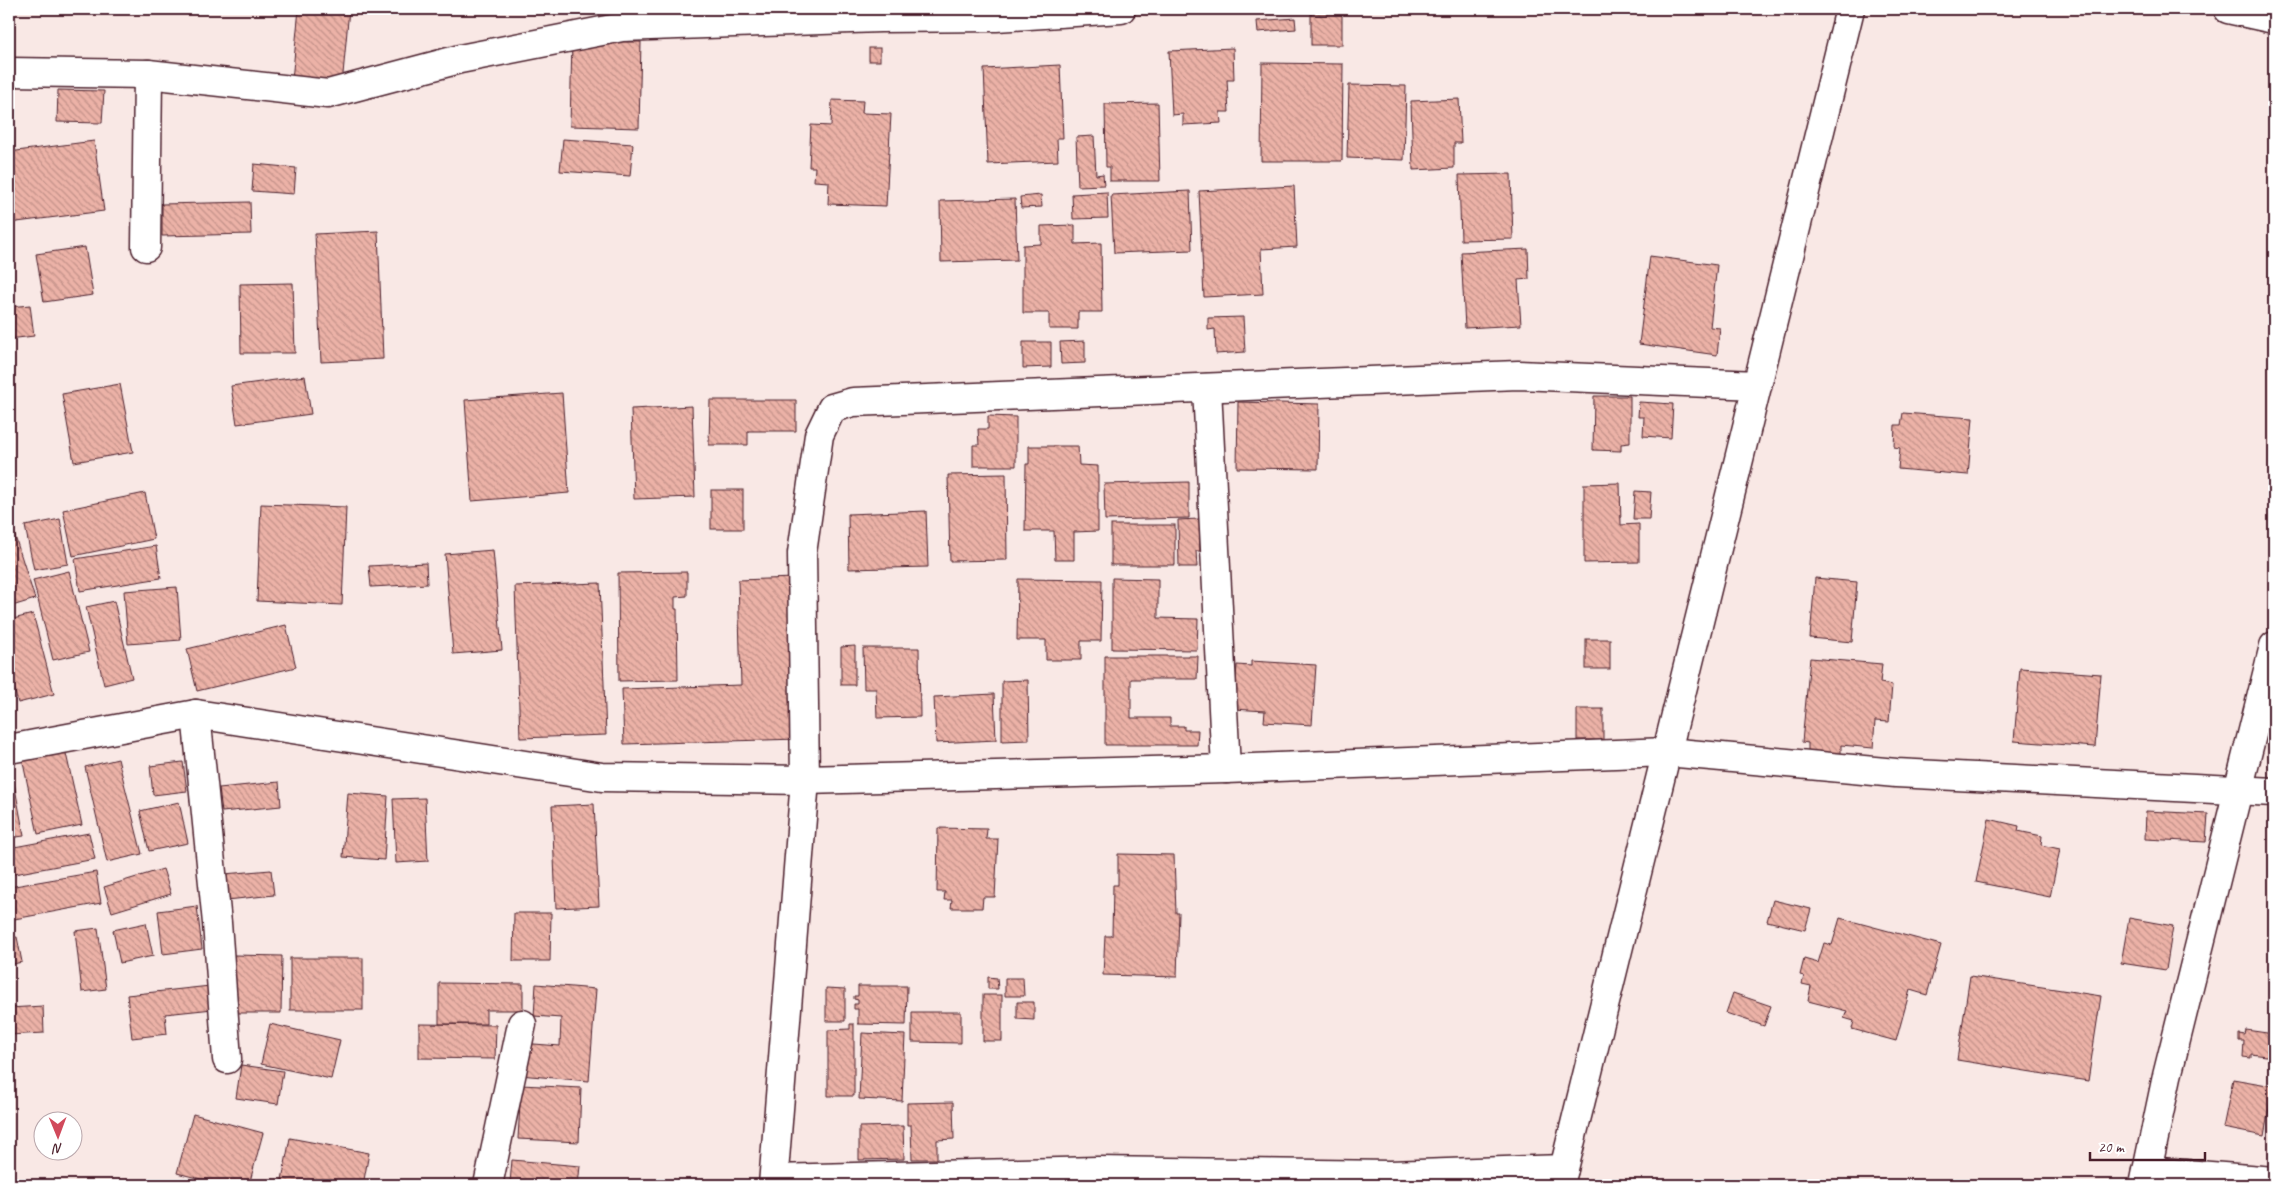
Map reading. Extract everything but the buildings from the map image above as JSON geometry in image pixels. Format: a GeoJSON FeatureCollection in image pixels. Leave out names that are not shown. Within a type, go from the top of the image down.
{"type":"FeatureCollection","features":[{"type":"Feature","properties":{"kind":"street"},"geometry":{"type":"LineString","coordinates":[[9,72],[148,74],[328,94],[460,59],[622,27],[880,18],[996,17],[1121,9]]}},
{"type":"Feature","properties":{"kind":"street"},"geometry":{"type":"LineString","coordinates":[[1757,385],[1518,375],[853,402],[832,408],[819,435],[802,553],[805,780],[773,1182],[1097,1170],[1562,1177],[1850,9]]}},
{"type":"Feature","properties":{"kind":"street"},"geometry":{"type":"LineString","coordinates":[[2228,9],[2274,19]]}},
{"type":"Feature","properties":{"kind":"street"},"geometry":{"type":"LineString","coordinates":[[146,247],[148,74]]}},
{"type":"Feature","properties":{"kind":"street"},"geometry":{"type":"LineString","coordinates":[[1207,388],[1226,769]]}},
{"type":"Feature","properties":{"kind":"street"},"geometry":{"type":"LineString","coordinates":[[2274,646],[2167,1076],[2145,1178],[2274,1182]]}},
{"type":"Feature","properties":{"kind":"street"},"geometry":{"type":"LineString","coordinates":[[196,714],[217,923],[227,1059]]}},
{"type":"Feature","properties":{"kind":"street"},"geometry":{"type":"LineString","coordinates":[[9,749],[196,714],[602,777],[805,780],[1226,769],[1666,752],[1896,772],[2274,792]]}},
{"type":"Feature","properties":{"kind":"street"},"geometry":{"type":"LineString","coordinates":[[488,1185],[522,1024]]}}]}
